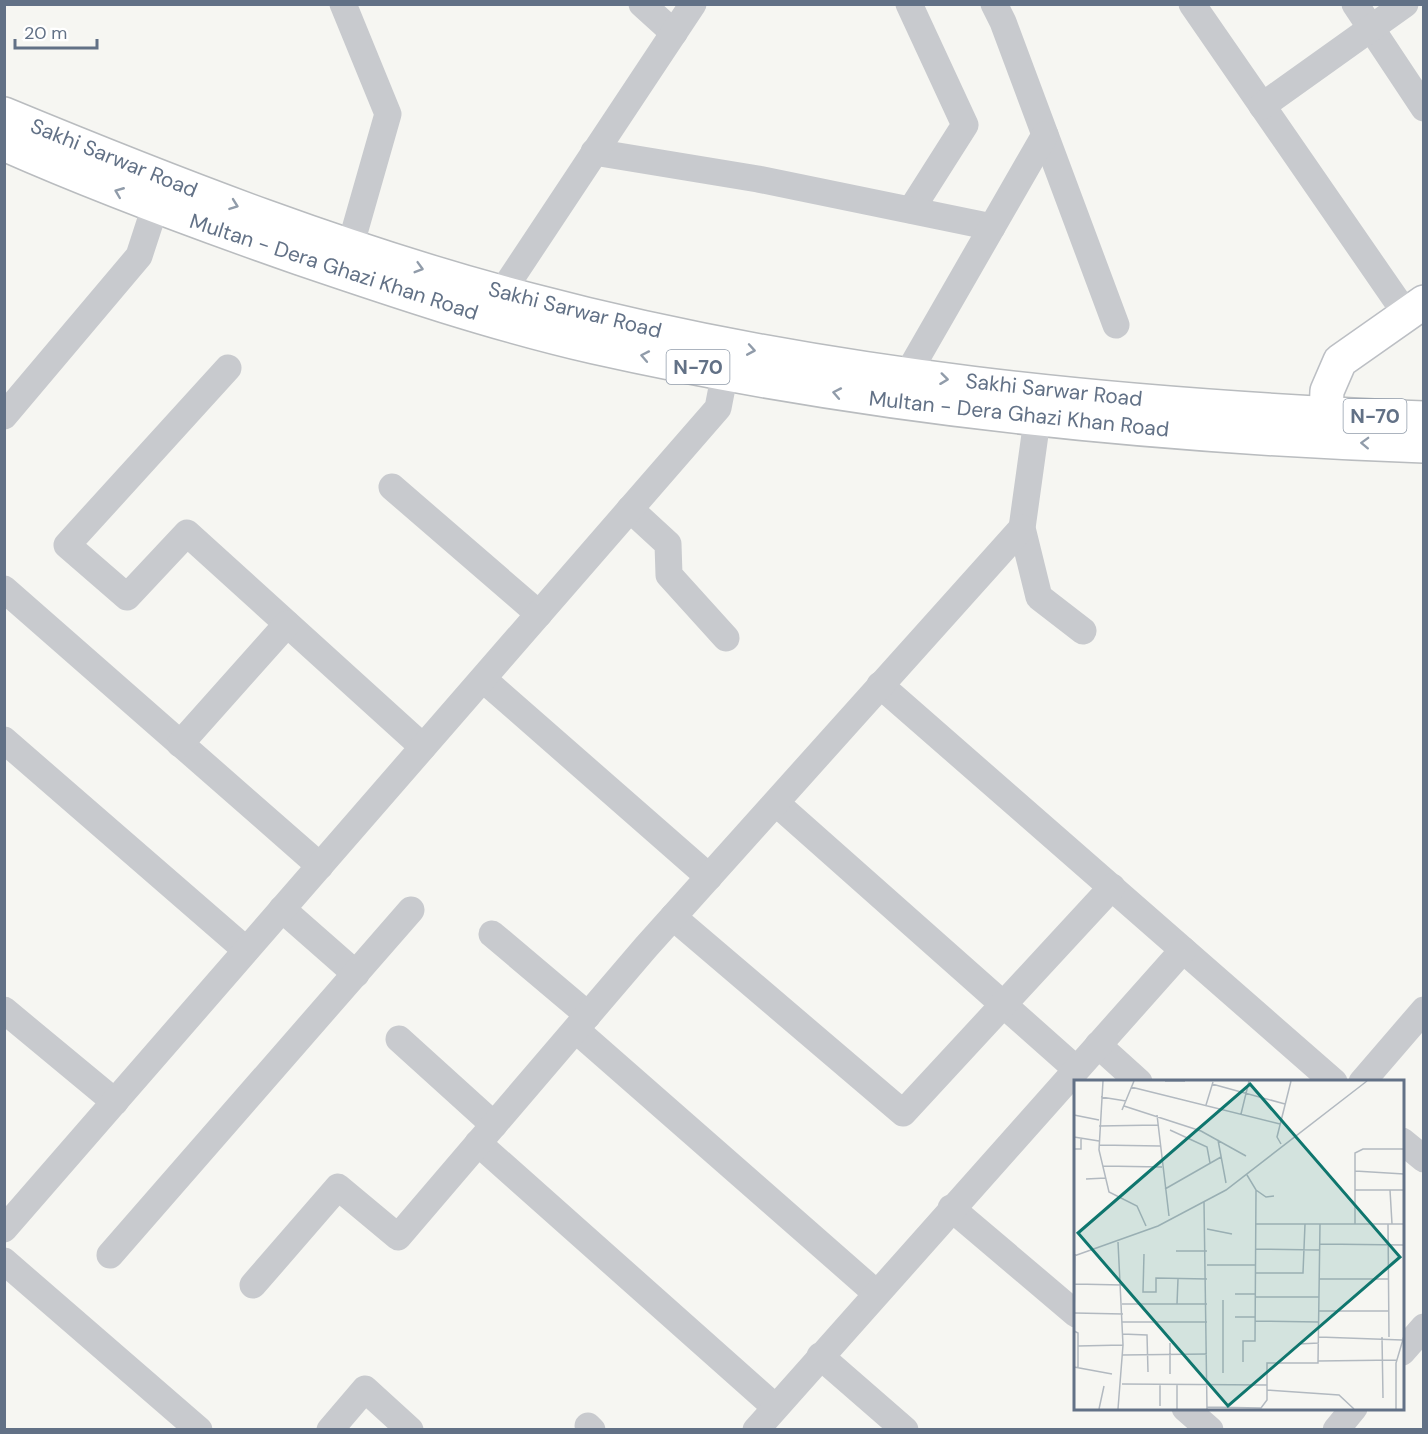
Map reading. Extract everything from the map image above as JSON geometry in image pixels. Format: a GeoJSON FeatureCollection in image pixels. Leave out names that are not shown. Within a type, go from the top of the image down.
{"type":"FeatureCollection","features":[{"type":"Feature","properties":{"kind":"main road","name":"Sakhi Sarwar Road"},"geometry":{"type":"LineString","coordinates":[[4,114],[164,180],[350,247],[502,292],[595,332],[713,343],[908,375],[1041,391],[1326,414],[1424,418]]}},
{"type":"Feature","properties":{"kind":"main road","name":"Multan - Dera Ghazi Khan Road"},"geometry":{"type":"LineString","coordinates":[[4,144],[155,207],[407,296],[595,332],[725,372],[880,401],[1037,420],[1328,442],[1424,446]]}},
{"type":"Feature","properties":{"kind":"main road"},"geometry":{"type":"LineString","coordinates":[[1326,414],[1327,391],[1340,361],[1415,308]]}},
{"type":"Feature","properties":{"kind":"street"},"geometry":{"type":"LineString","coordinates":[[343,4],[388,114],[350,247]]}},
{"type":"Feature","properties":{"kind":"street"},"geometry":{"type":"LineString","coordinates":[[642,4],[674,33]]}},
{"type":"Feature","properties":{"kind":"street"},"geometry":{"type":"LineString","coordinates":[[502,292],[693,4]]}},
{"type":"Feature","properties":{"kind":"street"},"geometry":{"type":"LineString","coordinates":[[909,4],[965,125],[911,210]]}},
{"type":"Feature","properties":{"kind":"street"},"geometry":{"type":"LineString","coordinates":[[994,4],[1116,325]]}},
{"type":"Feature","properties":{"kind":"street"},"geometry":{"type":"LineString","coordinates":[[1192,4],[1262,106],[1415,308]]}},
{"type":"Feature","properties":{"kind":"street"},"geometry":{"type":"LineString","coordinates":[[1355,4],[1424,108]]}},
{"type":"Feature","properties":{"kind":"street"},"geometry":{"type":"LineString","coordinates":[[1262,106],[1405,4]]}},
{"type":"Feature","properties":{"kind":"street"},"geometry":{"type":"LineString","coordinates":[[908,375],[1045,135]]}},
{"type":"Feature","properties":{"kind":"street"},"geometry":{"type":"LineString","coordinates":[[594,152],[758,179],[992,227]]}},
{"type":"Feature","properties":{"kind":"street"},"geometry":{"type":"LineString","coordinates":[[4,416],[139,256],[155,207]]}},
{"type":"Feature","properties":{"kind":"street"},"geometry":{"type":"LineString","coordinates":[[228,368],[67,545],[127,597],[187,534],[423,747]]}},
{"type":"Feature","properties":{"kind":"street"},"geometry":{"type":"LineString","coordinates":[[4,1229],[718,408],[725,372]]}},
{"type":"Feature","properties":{"kind":"street"},"geometry":{"type":"LineString","coordinates":[[1037,420],[1022,528],[1039,597],[1083,631]]}},
{"type":"Feature","properties":{"kind":"street"},"geometry":{"type":"LineString","coordinates":[[392,487],[539,614]]}},
{"type":"Feature","properties":{"kind":"street"},"geometry":{"type":"LineString","coordinates":[[630,509],[668,544],[669,575],[726,638]]}},
{"type":"Feature","properties":{"kind":"street"},"geometry":{"type":"LineString","coordinates":[[253,1285],[338,1186],[398,1237],[709,877],[1022,528]]}},
{"type":"Feature","properties":{"kind":"street"},"geometry":{"type":"LineString","coordinates":[[4,590],[320,866]]}},
{"type":"Feature","properties":{"kind":"street"},"geometry":{"type":"LineString","coordinates":[[180,744],[287,624]]}},
{"type":"Feature","properties":{"kind":"street"},"geometry":{"type":"LineString","coordinates":[[483,679],[709,877]]}},
{"type":"Feature","properties":{"kind":"street"},"geometry":{"type":"LineString","coordinates":[[880,686],[1332,1080]]}},
{"type":"Feature","properties":{"kind":"street"},"geometry":{"type":"LineString","coordinates":[[4,740],[246,950]]}},
{"type":"Feature","properties":{"kind":"street"},"geometry":{"type":"LineString","coordinates":[[776,803],[1076,1069]]}},
{"type":"Feature","properties":{"kind":"street"},"geometry":{"type":"LineString","coordinates":[[674,917],[903,1113],[1112,887]]}},
{"type":"Feature","properties":{"kind":"street"},"geometry":{"type":"LineString","coordinates":[[282,909],[356,975]]}},
{"type":"Feature","properties":{"kind":"street"},"geometry":{"type":"LineString","coordinates":[[110,1255],[411,910]]}},
{"type":"Feature","properties":{"kind":"street"},"geometry":{"type":"LineString","coordinates":[[492,934],[582,1022],[876,1293]]}},
{"type":"Feature","properties":{"kind":"street"},"geometry":{"type":"LineString","coordinates":[[756,1430],[951,1208],[1183,950]]}},
{"type":"Feature","properties":{"kind":"street"},"geometry":{"type":"LineString","coordinates":[[4,1010],[115,1102]]}},
{"type":"Feature","properties":{"kind":"street"},"geometry":{"type":"LineString","coordinates":[[1364,1080],[1424,1010]]}},
{"type":"Feature","properties":{"kind":"street"},"geometry":{"type":"LineString","coordinates":[[399,1040],[486,1134],[775,1407]]}},
{"type":"Feature","properties":{"kind":"street"},"geometry":{"type":"LineString","coordinates":[[1098,1045],[1137,1080]]}},
{"type":"Feature","properties":{"kind":"street"},"geometry":{"type":"LineString","coordinates":[[1404,1143],[1424,1159]]}},
{"type":"Feature","properties":{"kind":"street"},"geometry":{"type":"LineString","coordinates":[[951,1208],[1074,1312]]}},
{"type":"Feature","properties":{"kind":"street"},"geometry":{"type":"LineString","coordinates":[[4,1261],[199,1430]]}},
{"type":"Feature","properties":{"kind":"street"},"geometry":{"type":"LineString","coordinates":[[1404,1349],[1418,1326]]}},
{"type":"Feature","properties":{"kind":"street"},"geometry":{"type":"LineString","coordinates":[[820,1356],[905,1430]]}},
{"type":"Feature","properties":{"kind":"street"},"geometry":{"type":"LineString","coordinates":[[330,1430],[365,1389],[410,1430]]}},
{"type":"Feature","properties":{"kind":"street"},"geometry":{"type":"LineString","coordinates":[[1187,1410],[1210,1430]]}},
{"type":"Feature","properties":{"kind":"street"},"geometry":{"type":"LineString","coordinates":[[1336,1430],[1352,1410]]}}]}
